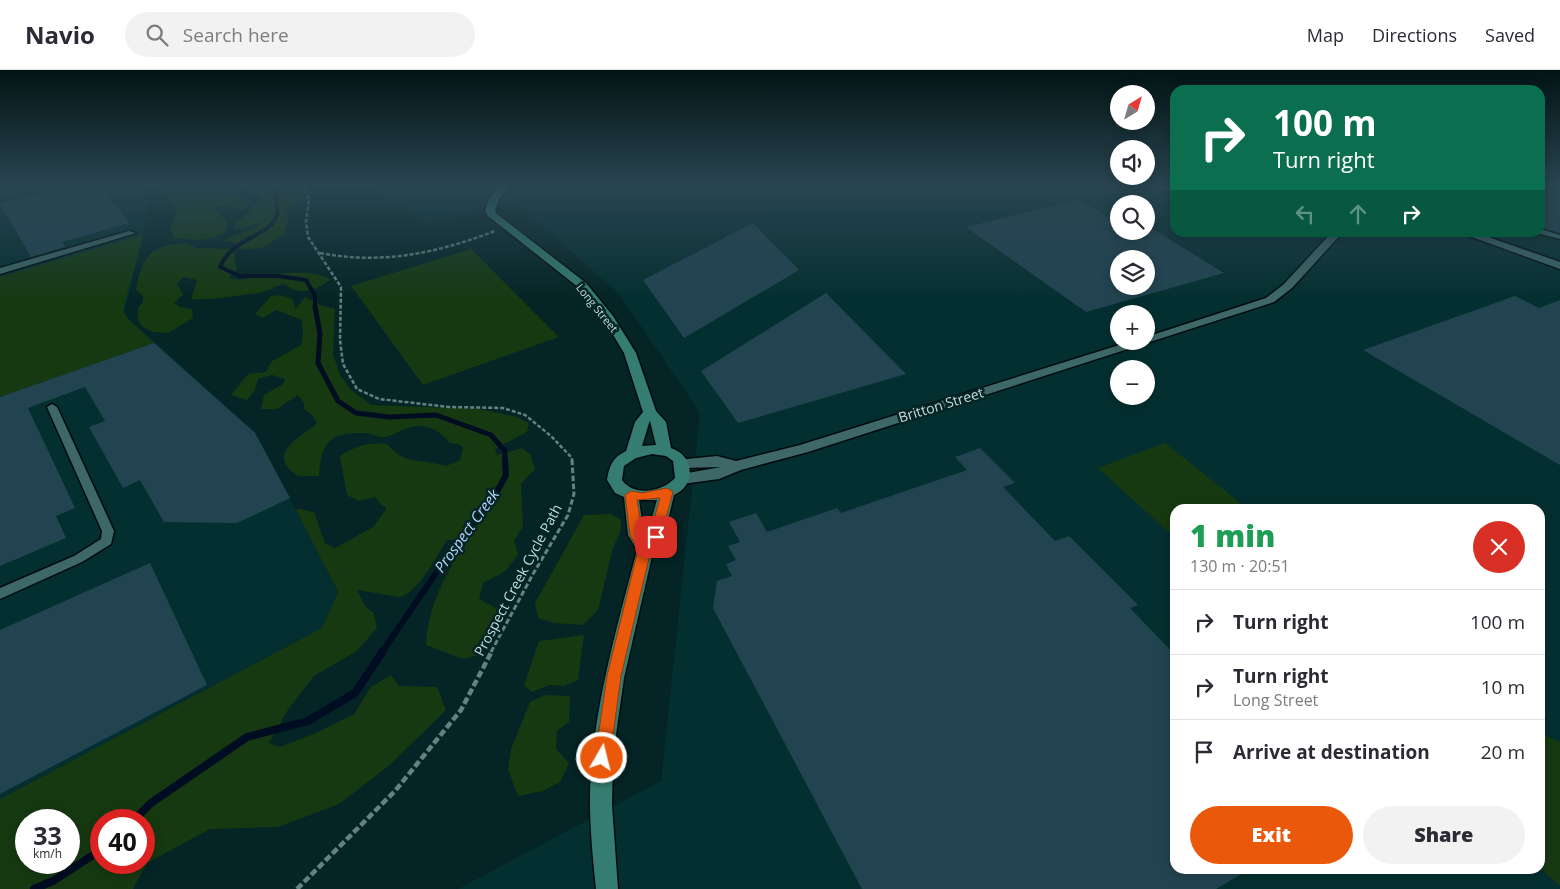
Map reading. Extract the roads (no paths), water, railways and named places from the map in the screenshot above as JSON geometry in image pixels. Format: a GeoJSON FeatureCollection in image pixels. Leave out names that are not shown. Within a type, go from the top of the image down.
{"type":"FeatureCollection","features":[{"type":"Feature","properties":{"kind":"street","name":"Long Street"},"geometry":{"type":"LineString","coordinates":[[501,222],[582,286],[609,319],[630,353],[650,412],[659,422],[664,450]]}},
{"type":"Feature","properties":{"kind":"street","name":"Britton Street"},"geometry":{"type":"LineString","coordinates":[[1155,338],[1270,300],[1288,286],[1333,237]]}},
{"type":"Feature","properties":{"kind":"street"},"geometry":{"type":"LineString","coordinates":[[1477,237],[1560,266]]}},
{"type":"Feature","properties":{"kind":"street","name":"Britton Street"},"geometry":{"type":"LineString","coordinates":[[682,479],[719,474],[736,466],[803,448],[1117,350]]}},
{"type":"Feature","properties":{"kind":"street"},"geometry":{"type":"LineString","coordinates":[[632,454],[642,422],[650,412]]}},
{"type":"Feature","properties":{"kind":"street"},"geometry":{"type":"LineString","coordinates":[[646,450],[664,450],[678,457],[682,463],[684,471],[682,479],[667,492],[642,497],[631,495],[615,483],[614,475],[616,467],[632,454],[646,450]]}},
{"type":"Feature","properties":{"kind":"street","name":"Britton Street"},"geometry":{"type":"LineString","coordinates":[[682,463],[717,461],[736,466]]}},
{"type":"Feature","properties":{"kind":"street"},"geometry":{"type":"LineString","coordinates":[[607,889],[603,848],[602,758],[614,676],[645,550],[656,537],[667,492]]}},
{"type":"Feature","properties":{"kind":"street"},"geometry":{"type":"LineString","coordinates":[[631,495],[636,535],[645,550]]}},
{"type":"Feature","properties":{"kind":"lane"},"geometry":{"type":"LineString","coordinates":[[0,270],[132,232]]}},
{"type":"Feature","properties":{"kind":"lane"},"geometry":{"type":"LineString","coordinates":[[1545,232],[1560,237]]}},
{"type":"Feature","properties":{"kind":"lane"},"geometry":{"type":"LineString","coordinates":[[0,594],[78,559],[107,541],[108,531],[52,407]]}},
{"type":"Feature","properties":{"kind":"waterway","name":"Prospect Creek"},"geometry":{"type":"LineString","coordinates":[[274,222],[234,248],[226,256],[220,267],[240,276],[278,276],[306,280],[315,296],[315,307]]}},
{"type":"Feature","properties":{"kind":"waterway","name":"Prospect Creek"},"geometry":{"type":"LineString","coordinates":[[315,307],[320,333],[318,363],[338,401],[356,413],[389,417],[436,415],[491,435],[505,451],[505,460]]}},
{"type":"Feature","properties":{"kind":"waterway","name":"Prospect Creek"},"geometry":{"type":"LineString","coordinates":[[382,652],[445,560],[493,499],[506,475],[505,460]]}},
{"type":"Feature","properties":{"kind":"waterway","name":"Prospect Creek"},"geometry":{"type":"LineString","coordinates":[[145,809],[247,737],[308,721],[355,693],[383,651]]}},
{"type":"Feature","properties":{"kind":"waterway","name":"Prospect Creek"},"geometry":{"type":"LineString","coordinates":[[34,889],[53,881],[90,857]]}}]}
